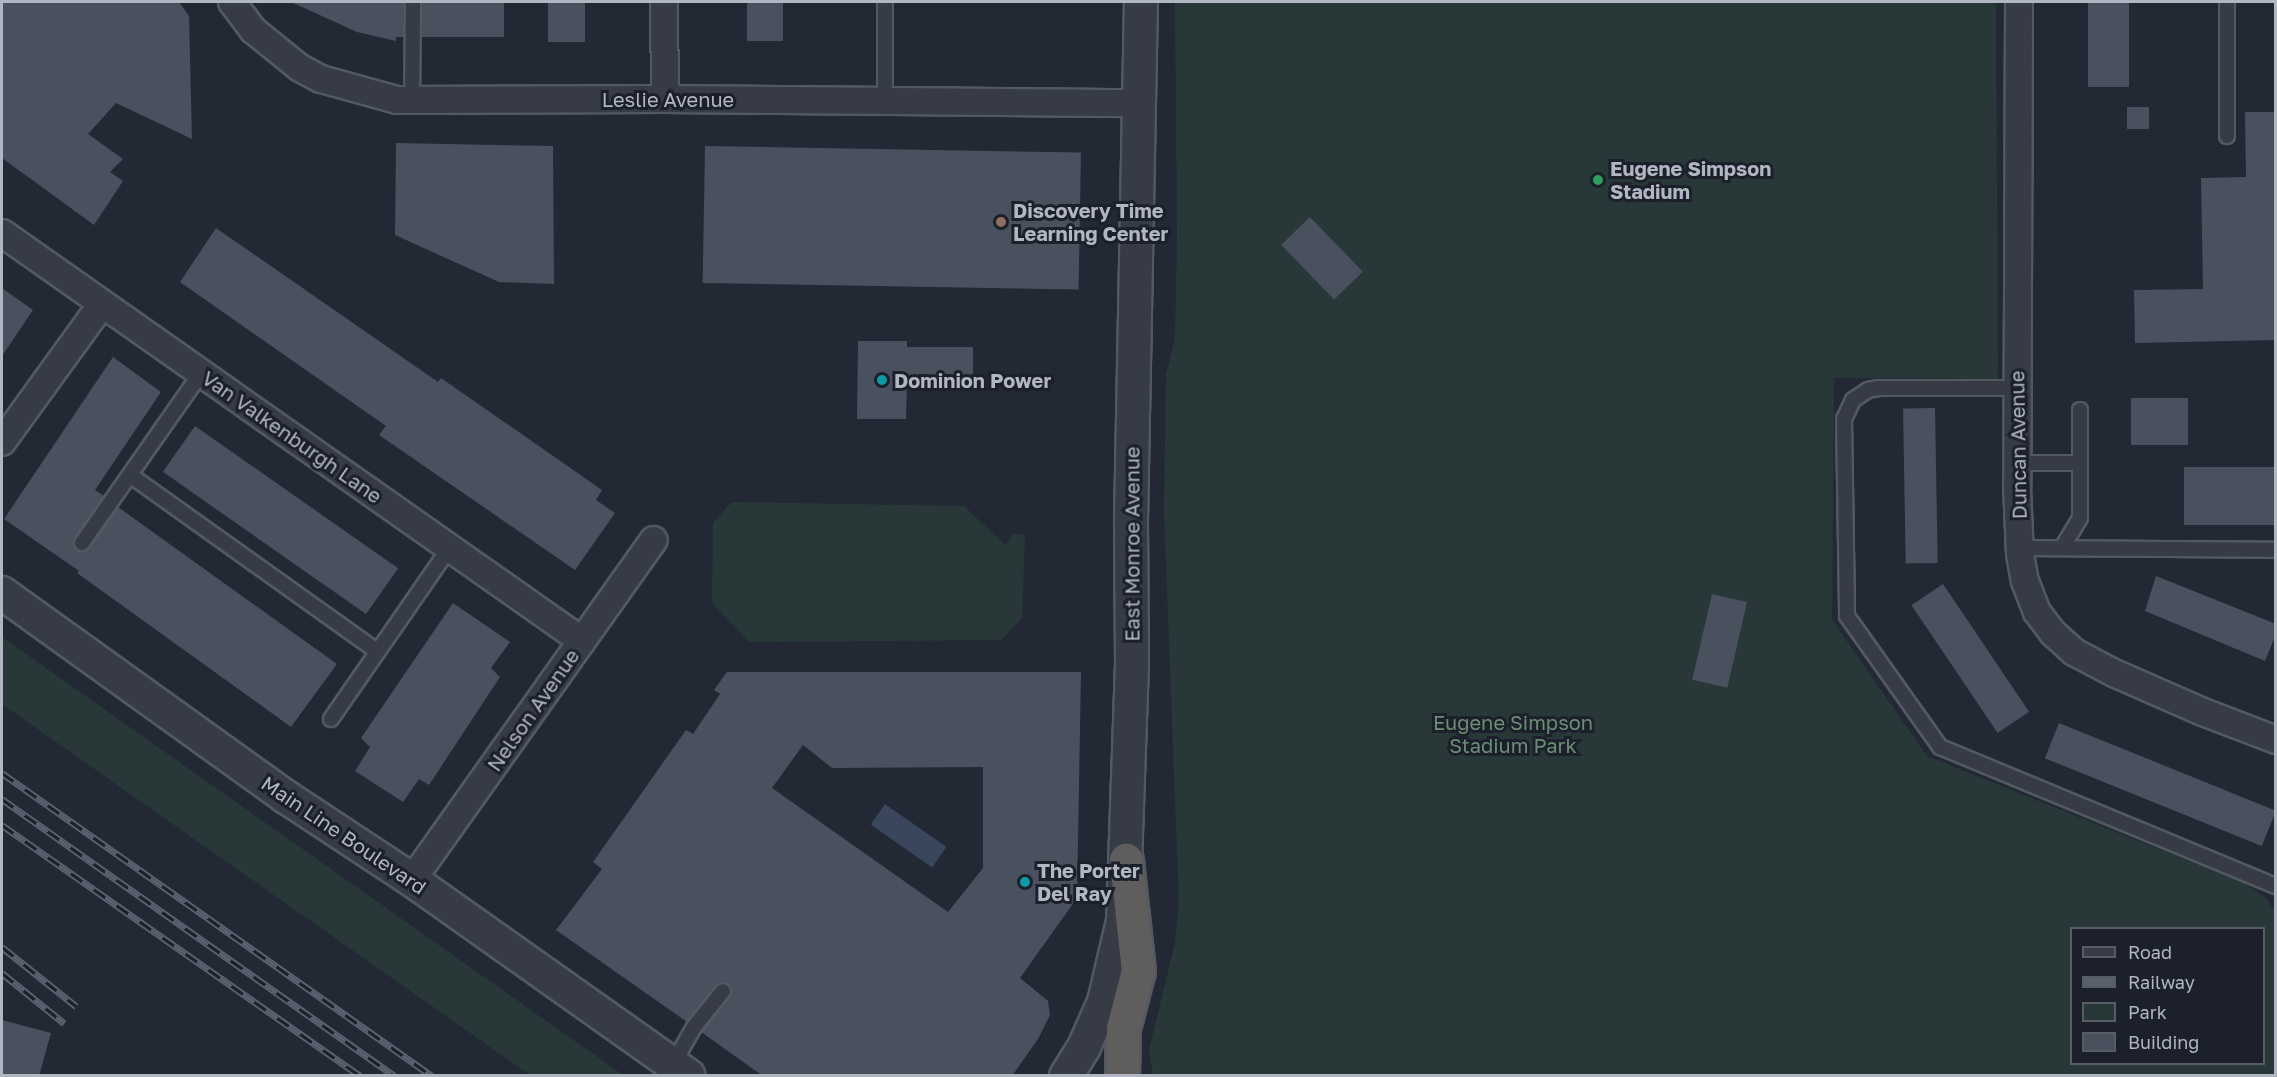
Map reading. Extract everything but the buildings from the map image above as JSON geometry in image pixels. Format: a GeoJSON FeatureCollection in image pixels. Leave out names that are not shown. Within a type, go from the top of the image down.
{"type":"FeatureCollection","features":[{"type":"Feature","properties":{"kind":"highway"},"geometry":{"type":"LineString","coordinates":[[1122,1076],[1123,1028],[1138,971],[1126,860]]}},
{"type":"Feature","properties":{"kind":"street","name":"Leslie Avenue"},"geometry":{"type":"LineString","coordinates":[[232,2],[253,30],[300,68],[321,79],[367,94],[397,100],[665,99],[1138,103]]}},
{"type":"Feature","properties":{"kind":"street"},"geometry":{"type":"LineString","coordinates":[[663,2],[665,99]]}},
{"type":"Feature","properties":{"kind":"street","name":"East Monroe Avenue"},"geometry":{"type":"LineString","coordinates":[[1066,1076],[1096,1024],[1109,985],[1122,921],[1132,664],[1131,521],[1141,2]]}},
{"type":"Feature","properties":{"kind":"street","name":"Duncan Avenue"},"geometry":{"type":"LineString","coordinates":[[2019,2],[2017,463],[2020,548],[2025,581],[2037,612],[2053,633],[2074,652],[2114,673],[2193,708],[2276,740]]}},
{"type":"Feature","properties":{"kind":"street","name":"Van Valkenburgh Lane"},"geometry":{"type":"LineString","coordinates":[[2,233],[582,641]]}},
{"type":"Feature","properties":{"kind":"street"},"geometry":{"type":"LineString","coordinates":[[2,442],[102,304]]}},
{"type":"Feature","properties":{"kind":"street","name":"Nelson Avenue"},"geometry":{"type":"LineString","coordinates":[[412,880],[654,540]]}},
{"type":"Feature","properties":{"kind":"street","name":"Main Line Boulevard"},"geometry":{"type":"LineString","coordinates":[[2,593],[286,797],[412,880],[681,1070]]}},
{"type":"Feature","properties":{"kind":"lane"},"geometry":{"type":"LineString","coordinates":[[412,100],[413,2]]}},
{"type":"Feature","properties":{"kind":"lane"},"geometry":{"type":"LineString","coordinates":[[885,2],[885,100]]}},
{"type":"Feature","properties":{"kind":"lane"},"geometry":{"type":"LineString","coordinates":[[2227,2],[2228,136]]}},
{"type":"Feature","properties":{"kind":"lane"},"geometry":{"type":"LineString","coordinates":[[82,543],[201,373]]}},
{"type":"Feature","properties":{"kind":"lane"},"geometry":{"type":"LineString","coordinates":[[2017,388],[1879,388],[1868,390],[1853,400],[1844,419],[1847,616],[1940,747],[2276,886]]}},
{"type":"Feature","properties":{"kind":"lane"},"geometry":{"type":"LineString","coordinates":[[2062,548],[2080,518],[2080,410]]}},
{"type":"Feature","properties":{"kind":"lane"},"geometry":{"type":"LineString","coordinates":[[2017,463],[2080,464]]}},
{"type":"Feature","properties":{"kind":"lane"},"geometry":{"type":"LineString","coordinates":[[130,475],[377,651]]}},
{"type":"Feature","properties":{"kind":"lane"},"geometry":{"type":"LineString","coordinates":[[331,719],[450,547]]}},
{"type":"Feature","properties":{"kind":"lane"},"geometry":{"type":"LineString","coordinates":[[2020,548],[2276,550]]}},
{"type":"Feature","properties":{"kind":"lane"},"geometry":{"type":"LineString","coordinates":[[681,1070],[694,1027],[723,991]]}},
{"type":"Feature","properties":{"kind":"green space","name":"Eugene Simpson Stadium Park"},"geometry":{"type":"Polygon","coordinates":[[[1175,2],[1996,2],[1998,379],[1834,378],[1832,620],[1927,756],[2246,884],[2266,898],[2275,912],[2275,1075],[1153,1076],[1149,1050],[1175,943],[1179,904],[1164,511],[1166,375],[1175,338],[1177,236],[1175,2]]]}},
{"type":"Feature","properties":{"kind":"green space"},"geometry":{"type":"Polygon","coordinates":[[[732,502],[964,506],[1005,545],[1014,534],[1025,535],[1022,618],[1001,640],[750,642],[712,603],[713,523],[732,502]]]}},
{"type":"Feature","properties":{"kind":"green space"},"geometry":{"type":"Polygon","coordinates":[[[2,637],[623,1075],[530,1075],[2,704],[2,637]]]}},
{"type":"Feature","properties":{"kind":"water"},"geometry":{"type":"Polygon","coordinates":[[[885,804],[946,847],[932,867],[871,824],[885,804]]]}},
{"type":"Feature","properties":{"kind":"railway"},"geometry":{"type":"LineString","coordinates":[[2,773],[432,1076]]}},
{"type":"Feature","properties":{"kind":"railway"},"geometry":{"type":"LineString","coordinates":[[2,799],[394,1076]]}},
{"type":"Feature","properties":{"kind":"railway"},"geometry":{"type":"LineString","coordinates":[[2,825],[360,1076]]}},
{"type":"Feature","properties":{"kind":"railway"},"geometry":{"type":"LineString","coordinates":[[2,947],[76,1006]]}},
{"type":"Feature","properties":{"kind":"railway"},"geometry":{"type":"LineString","coordinates":[[2,973],[64,1023]]}},
{"type":"Feature","properties":{"kind":"place","name":"Eugene Simpson Stadium"},"geometry":{"type":"Point","coordinates":[1598,180]}},
{"type":"Feature","properties":{"kind":"place","name":"Discovery Time Learning Center"},"geometry":{"type":"Point","coordinates":[1001,222]}},
{"type":"Feature","properties":{"kind":"place","name":"Dominion Power"},"geometry":{"type":"Point","coordinates":[882,380]}},
{"type":"Feature","properties":{"kind":"place","name":"The Porter Del Ray"},"geometry":{"type":"Point","coordinates":[1025,882]}}]}
